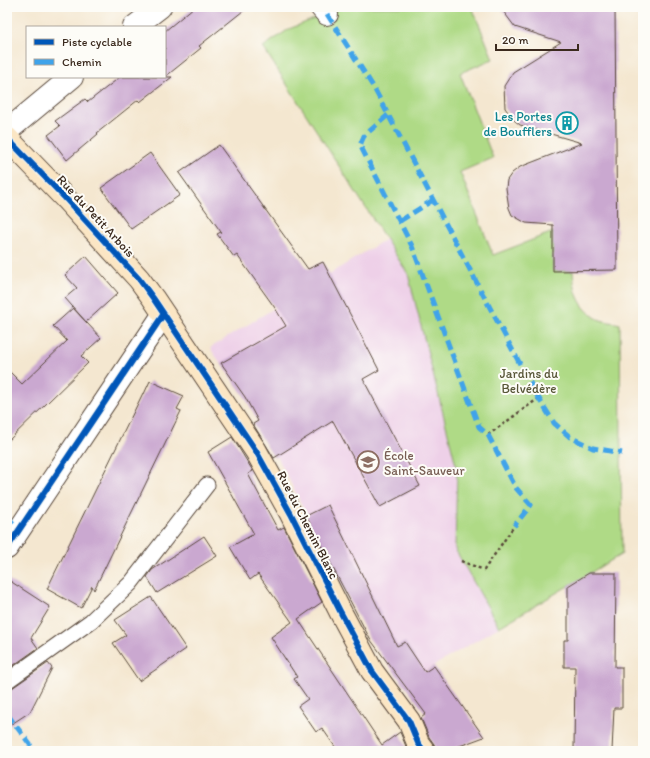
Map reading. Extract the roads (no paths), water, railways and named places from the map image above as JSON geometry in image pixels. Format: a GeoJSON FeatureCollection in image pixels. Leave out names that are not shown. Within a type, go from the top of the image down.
{"type":"FeatureCollection","features":[{"type":"Feature","properties":{"kind":"street"},"geometry":{"type":"LineString","coordinates":[[135,26],[160,7]]}},
{"type":"Feature","properties":{"kind":"street"},"geometry":{"type":"LineString","coordinates":[[7,131],[71,78]]}},
{"type":"Feature","properties":{"kind":"street","name":"Rue du Petit Arbois"},"geometry":{"type":"LineString","coordinates":[[7,138],[65,198],[139,279],[163,315]]}},
{"type":"Feature","properties":{"kind":"street"},"geometry":{"type":"LineString","coordinates":[[7,548],[163,315]]}},
{"type":"Feature","properties":{"kind":"street","name":"Rue du Chemin Blanc"},"geometry":{"type":"LineString","coordinates":[[163,315],[256,451],[291,514],[372,671],[409,721],[418,742],[424,751]]}},
{"type":"Feature","properties":{"kind":"lane"},"geometry":{"type":"LineString","coordinates":[[7,681],[91,621],[131,583],[207,485]]}},
{"type":"Feature","properties":{"kind":"place","name":"Les Portes de Boufflers"},"geometry":{"type":"Point","coordinates":[567,123]}},
{"type":"Feature","properties":{"kind":"place","name":"École Saint-Sauveur"},"geometry":{"type":"Point","coordinates":[368,462]}},
{"type":"Feature","properties":{"kind":"park label","name":"Jardins du Belvédère"},"geometry":{"type":"Point","coordinates":[529,380]}}]}
